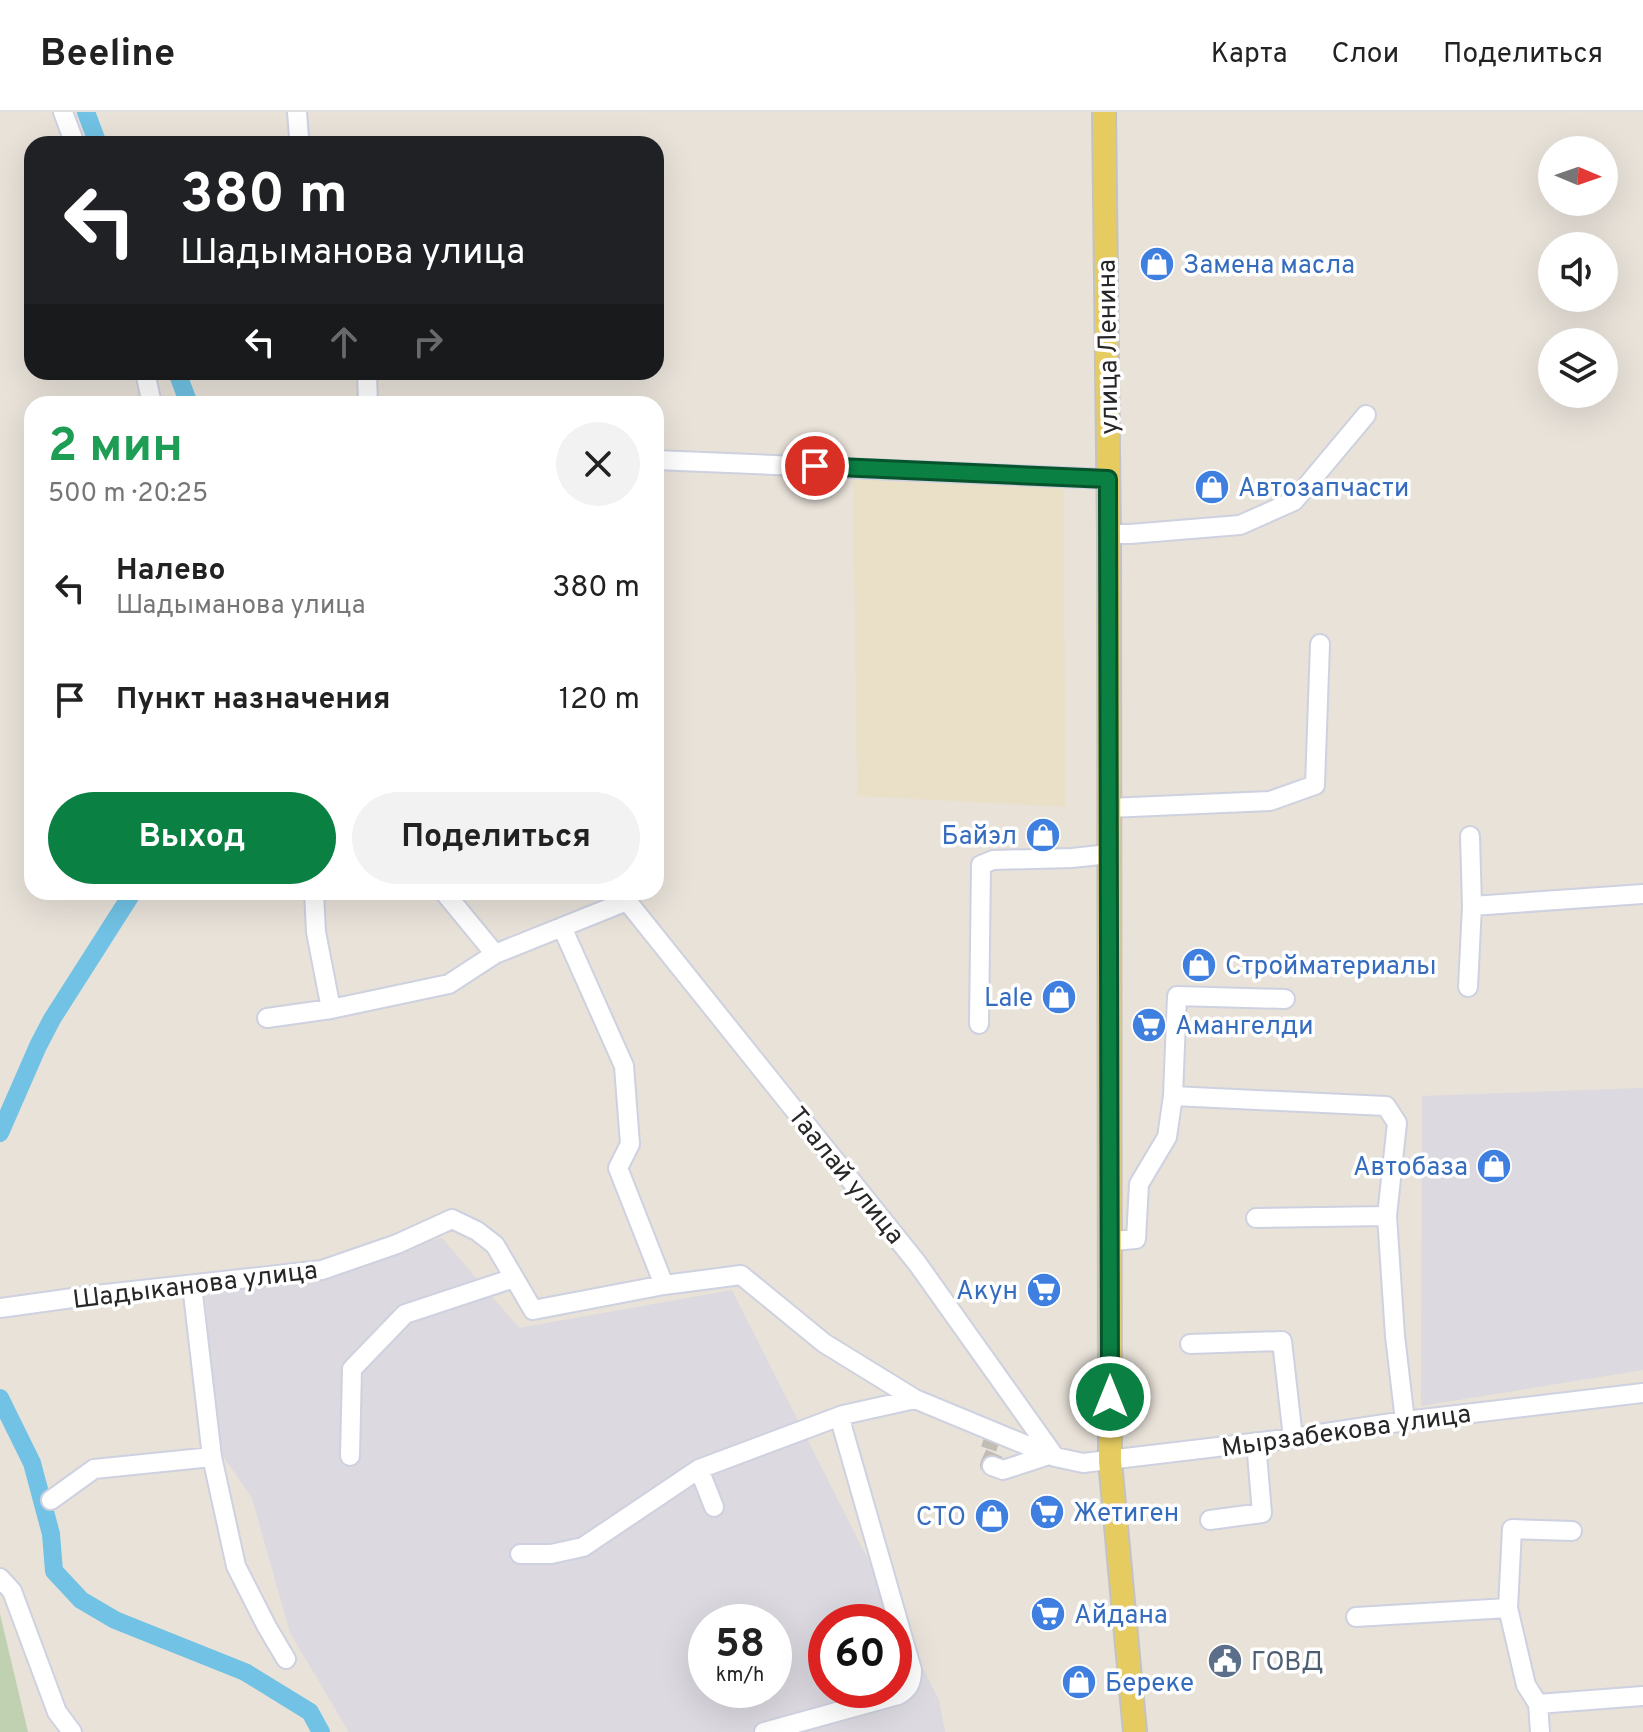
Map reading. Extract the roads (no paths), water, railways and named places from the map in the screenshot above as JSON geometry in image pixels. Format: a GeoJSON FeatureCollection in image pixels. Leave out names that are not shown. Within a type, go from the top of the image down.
{"type":"FeatureCollection","features":[{"type":"Feature","properties":{"kind":"main road","name":"улица Ленина"},"geometry":{"type":"LineString","coordinates":[[1104,112],[1109,534],[1110,1461],[1135,1732]]}},
{"type":"Feature","properties":{"kind":"street"},"geometry":{"type":"LineString","coordinates":[[63,112],[72,136]]}},
{"type":"Feature","properties":{"kind":"street"},"geometry":{"type":"LineString","coordinates":[[297,112],[300,136]]}},
{"type":"Feature","properties":{"kind":"street"},"geometry":{"type":"LineString","coordinates":[[1109,534],[1240,525],[1294,501],[1366,415]]}},
{"type":"Feature","properties":{"kind":"street"},"geometry":{"type":"LineString","coordinates":[[664,460],[1108,479]]}},
{"type":"Feature","properties":{"kind":"street"},"geometry":{"type":"LineString","coordinates":[[1109,808],[1270,801],[1315,785],[1320,644]]}},
{"type":"Feature","properties":{"kind":"street"},"geometry":{"type":"LineString","coordinates":[[1468,987],[1472,906],[1470,836]]}},
{"type":"Feature","properties":{"kind":"street"},"geometry":{"type":"LineString","coordinates":[[979,1024],[981,865],[993,860],[1109,854]]}},
{"type":"Feature","properties":{"kind":"street"},"geometry":{"type":"LineString","coordinates":[[1472,906],[1643,894]]}},
{"type":"Feature","properties":{"kind":"street"},"geometry":{"type":"LineString","coordinates":[[314,900],[316,932],[331,1009]]}},
{"type":"Feature","properties":{"kind":"street"},"geometry":{"type":"LineString","coordinates":[[451,900],[495,954]]}},
{"type":"Feature","properties":{"kind":"street","name":"Таалай улица"},"geometry":{"type":"LineString","coordinates":[[267,1018],[331,1009],[449,984],[495,954],[562,927],[617,900]]}},
{"type":"Feature","properties":{"kind":"street","name":"Таалай улица"},"geometry":{"type":"LineString","coordinates":[[628,900],[917,1263],[1052,1456]]}},
{"type":"Feature","properties":{"kind":"street"},"geometry":{"type":"LineString","coordinates":[[562,927],[624,1066],[630,1144],[618,1168],[664,1285]]}},
{"type":"Feature","properties":{"kind":"street"},"geometry":{"type":"LineString","coordinates":[[1113,1241],[1136,1239],[1139,1184],[1167,1137],[1173,1096],[1177,996],[1285,999]]}},
{"type":"Feature","properties":{"kind":"street"},"geometry":{"type":"LineString","coordinates":[[1173,1096],[1386,1106],[1397,1123],[1387,1216],[1395,1336],[1405,1421]]}},
{"type":"Feature","properties":{"kind":"street"},"geometry":{"type":"LineString","coordinates":[[1256,1218],[1387,1216]]}},
{"type":"Feature","properties":{"kind":"street","name":"Шадыканова улица"},"geometry":{"type":"LineString","coordinates":[[0,1308],[322,1270],[397,1244],[452,1219],[477,1231],[495,1245],[533,1310],[664,1285],[741,1275],[824,1343],[915,1399],[1052,1456]]}},
{"type":"Feature","properties":{"kind":"street"},"geometry":{"type":"LineString","coordinates":[[350,1456],[352,1369],[405,1314],[514,1278]]}},
{"type":"Feature","properties":{"kind":"street"},"geometry":{"type":"LineString","coordinates":[[192,1285],[212,1457],[236,1566],[286,1659]]}},
{"type":"Feature","properties":{"kind":"street"},"geometry":{"type":"LineString","coordinates":[[1190,1344],[1282,1341],[1293,1438]]}},
{"type":"Feature","properties":{"kind":"street","name":"Мырзабекова улица"},"geometry":{"type":"LineString","coordinates":[[1052,1456],[1083,1463],[1110,1461],[1643,1393]]}},
{"type":"Feature","properties":{"kind":"street"},"geometry":{"type":"LineString","coordinates":[[520,1554],[551,1554],[583,1547],[699,1469],[843,1415],[915,1399]]}},
{"type":"Feature","properties":{"kind":"street"},"geometry":{"type":"LineString","coordinates":[[945,1411],[963,1428],[984,1438]]}},
{"type":"Feature","properties":{"kind":"street"},"geometry":{"type":"LineString","coordinates":[[764,1732],[898,1695],[907,1690],[912,1679],[842,1426],[843,1415]]}},
{"type":"Feature","properties":{"kind":"street"},"geometry":{"type":"LineString","coordinates":[[1210,1520],[1262,1513],[1256,1442]]}},
{"type":"Feature","properties":{"kind":"street"},"geometry":{"type":"LineString","coordinates":[[992,1466],[1003,1470],[1052,1456]]}},
{"type":"Feature","properties":{"kind":"street"},"geometry":{"type":"LineString","coordinates":[[51,1500],[94,1469],[212,1457]]}},
{"type":"Feature","properties":{"kind":"street"},"geometry":{"type":"LineString","coordinates":[[699,1469],[714,1507]]}},
{"type":"Feature","properties":{"kind":"street"},"geometry":{"type":"LineString","coordinates":[[1540,1732],[1538,1704],[1526,1685],[1508,1608],[1512,1529],[1572,1531]]}},
{"type":"Feature","properties":{"kind":"street"},"geometry":{"type":"LineString","coordinates":[[0,1578],[12,1591],[57,1712],[72,1732]]}},
{"type":"Feature","properties":{"kind":"street"},"geometry":{"type":"LineString","coordinates":[[1356,1617],[1508,1608]]}},
{"type":"Feature","properties":{"kind":"street"},"geometry":{"type":"LineString","coordinates":[[1538,1704],[1643,1696]]}},
{"type":"Feature","properties":{"kind":"waterway"},"geometry":{"type":"LineString","coordinates":[[86,112],[95,136]]}},
{"type":"Feature","properties":{"kind":"waterway"},"geometry":{"type":"LineString","coordinates":[[180,380],[186,396]]}},
{"type":"Feature","properties":{"kind":"waterway"},"geometry":{"type":"LineString","coordinates":[[0,1133],[52,1019],[128,900]]}},
{"type":"Feature","properties":{"kind":"waterway"},"geometry":{"type":"LineString","coordinates":[[0,1398],[32,1463],[51,1534],[54,1571],[81,1600],[115,1620],[245,1672],[310,1712],[321,1732]]}},
{"type":"Feature","properties":{"kind":"tunnel"},"geometry":{"type":"LineString","coordinates":[[984,1438],[999,1443],[989,1465],[992,1466]]}},
{"type":"Feature","properties":{"kind":"place","name":"Замена масла"},"geometry":{"type":"Point","coordinates":[1157,264]}},
{"type":"Feature","properties":{"kind":"place","name":"Автозапчасти"},"geometry":{"type":"Point","coordinates":[1212,487]}},
{"type":"Feature","properties":{"kind":"place","name":"Байэл"},"geometry":{"type":"Point","coordinates":[1043,835]}},
{"type":"Feature","properties":{"kind":"place","name":"Стройматериалы"},"geometry":{"type":"Point","coordinates":[1199,965]}},
{"type":"Feature","properties":{"kind":"place","name":"Lale"},"geometry":{"type":"Point","coordinates":[1059,997]}},
{"type":"Feature","properties":{"kind":"place","name":"Амангелди"},"geometry":{"type":"Point","coordinates":[1149,1025]}},
{"type":"Feature","properties":{"kind":"place","name":"Автобаза"},"geometry":{"type":"Point","coordinates":[1494,1166]}},
{"type":"Feature","properties":{"kind":"place","name":"Акун"},"geometry":{"type":"Point","coordinates":[1044,1290]}},
{"type":"Feature","properties":{"kind":"place","name":"Жетиген"},"geometry":{"type":"Point","coordinates":[1047,1512]}},
{"type":"Feature","properties":{"kind":"place","name":"СТО"},"geometry":{"type":"Point","coordinates":[992,1516]}},
{"type":"Feature","properties":{"kind":"place","name":"Айдана"},"geometry":{"type":"Point","coordinates":[1048,1614]}},
{"type":"Feature","properties":{"kind":"place","name":"ГОВД"},"geometry":{"type":"Point","coordinates":[1225,1661]}},
{"type":"Feature","properties":{"kind":"place","name":"Береке"},"geometry":{"type":"Point","coordinates":[1079,1682]}}]}
